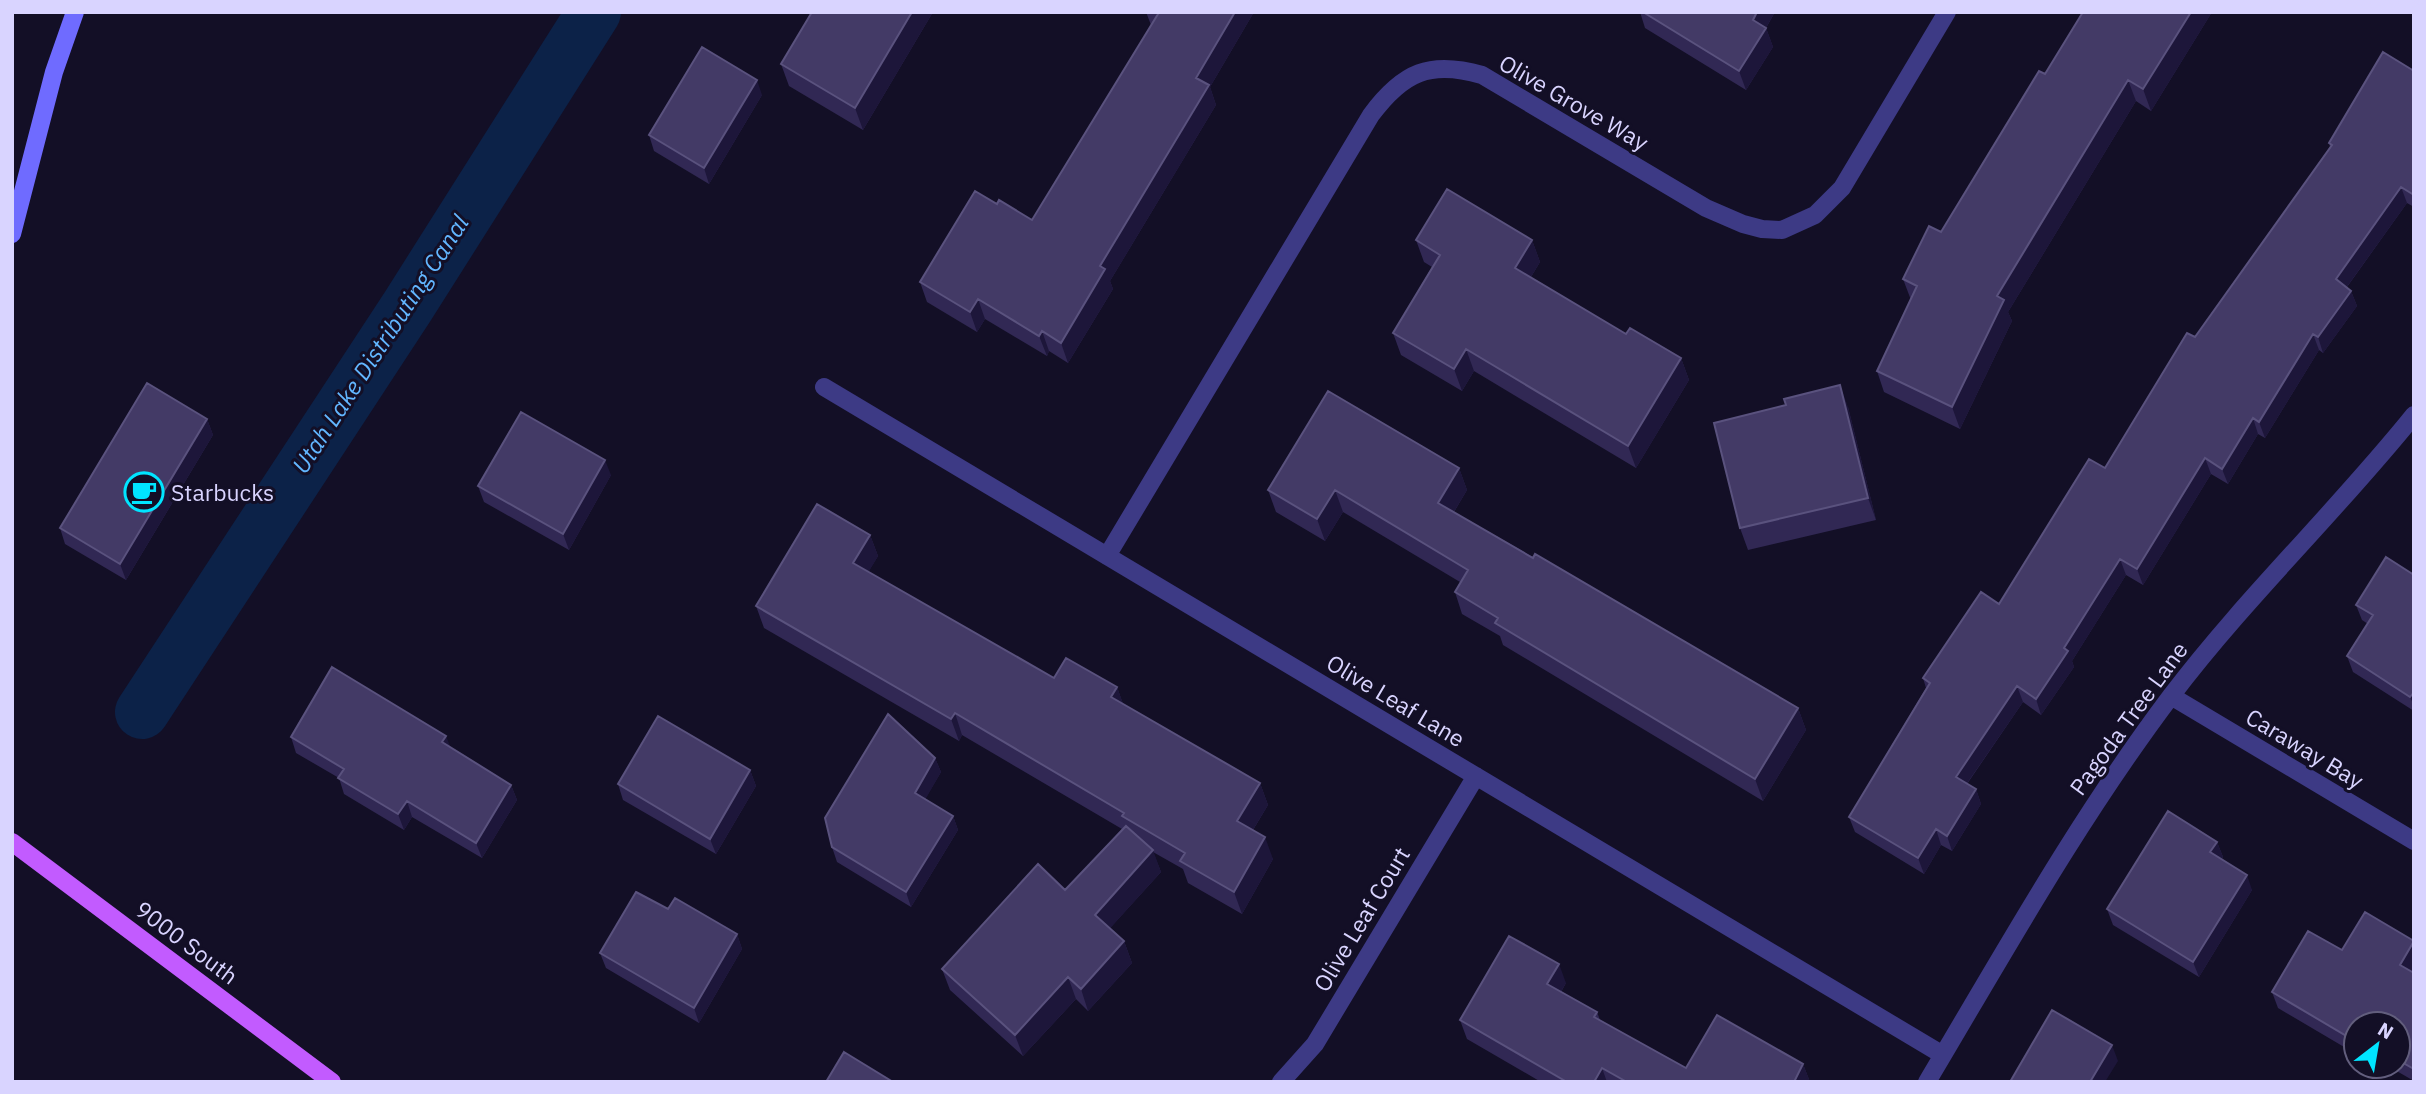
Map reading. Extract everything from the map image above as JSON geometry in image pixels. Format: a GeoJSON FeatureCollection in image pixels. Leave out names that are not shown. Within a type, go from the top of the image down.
{"type":"FeatureCollection","features":[{"type":"Feature","properties":{"kind":"main road","name":"9000 South"},"geometry":{"type":"LineString","coordinates":[[12,842],[332,1082]]}},
{"type":"Feature","properties":{"kind":"street"},"geometry":{"type":"LineString","coordinates":[[12,233],[54,72],[75,12]]}},
{"type":"Feature","properties":{"kind":"street","name":"Olive Grove Way"},"geometry":{"type":"LineString","coordinates":[[1107,556],[1371,115],[1383,99],[1412,75],[1430,68],[1447,67],[1482,75],[1706,208],[1743,224],[1782,230],[1815,215],[1842,188],[1947,12]]}},
{"type":"Feature","properties":{"kind":"street","name":"Olive Leaf Lane"},"geometry":{"type":"LineString","coordinates":[[824,387],[1943,1055]]}},
{"type":"Feature","properties":{"kind":"street","name":"Pagoda Tree Lane"},"geometry":{"type":"LineString","coordinates":[[1927,1082],[2064,852],[2171,696],[2228,623],[2414,415]]}},
{"type":"Feature","properties":{"kind":"street","name":"Caraway Bay"},"geometry":{"type":"LineString","coordinates":[[2171,696],[2414,841]]}},
{"type":"Feature","properties":{"kind":"street","name":"Olive Leaf Court"},"geometry":{"type":"LineString","coordinates":[[1281,1082],[1315,1044],[1476,776]]}},
{"type":"Feature","properties":{"kind":"building"},"geometry":{"type":"Polygon","coordinates":[[[812,12],[912,12],[855,108],[781,64],[812,12]]]}},
{"type":"Feature","properties":{"kind":"building"},"geometry":{"type":"Polygon","coordinates":[[[1155,12],[1235,12],[1196,78],[1209,85],[1100,266],[1105,269],[1061,343],[1042,331],[1039,336],[978,299],[970,312],[920,282],[975,191],[997,204],[999,200],[1032,220],[1158,14],[1155,12]]]}},
{"type":"Feature","properties":{"kind":"building"},"geometry":{"type":"Polygon","coordinates":[[[1643,12],[1757,12],[1753,20],[1766,28],[1739,71],[1643,12]]]}},
{"type":"Feature","properties":{"kind":"building"},"geometry":{"type":"Polygon","coordinates":[[[2083,12],[2191,12],[2143,89],[2128,80],[1997,296],[2004,300],[1952,407],[1877,371],[1917,286],[1903,279],[1929,226],[1941,232],[2039,71],[2045,74],[2083,12]]]}},
{"type":"Feature","properties":{"kind":"building"},"geometry":{"type":"Polygon","coordinates":[[[702,47],[757,80],[704,168],[649,135],[702,47]]]}},
{"type":"Feature","properties":{"kind":"building"},"geometry":{"type":"Polygon","coordinates":[[[2383,52],[2414,71],[2414,195],[2401,187],[2336,279],[2351,291],[2318,337],[2313,334],[2259,422],[2253,418],[2222,469],[2205,458],[2137,569],[2120,559],[2064,648],[2068,651],[2036,699],[2017,686],[1956,777],[1976,789],[1947,836],[1936,829],[1918,858],[1849,817],[1930,683],[1923,678],[1981,592],[1999,604],[2089,459],[2105,468],[2187,333],[2195,337],[2332,145],[2329,143],[2383,52]]]}},
{"type":"Feature","properties":{"kind":"building"},"geometry":{"type":"Polygon","coordinates":[[[1447,189],[1532,240],[1515,268],[1626,334],[1630,328],[1681,358],[1628,446],[1466,349],[1454,369],[1393,333],[1440,255],[1416,240],[1447,189]]]}},
{"type":"Feature","properties":{"kind":"building","name":"Starbucks"},"geometry":{"type":"Polygon","coordinates":[[[147,383],[207,419],[120,564],[60,528],[147,383]]]}},
{"type":"Feature","properties":{"kind":"building"},"geometry":{"type":"Polygon","coordinates":[[[1840,385],[1868,498],[1740,528],[1714,423],[1786,405],[1784,399],[1840,385]]]}},
{"type":"Feature","properties":{"kind":"building"},"geometry":{"type":"Polygon","coordinates":[[[1328,391],[1459,468],[1438,503],[1533,558],[1535,554],[1798,708],[1755,779],[1495,623],[1498,618],[1455,592],[1468,570],[1335,490],[1317,519],[1268,490],[1328,391]]]}},
{"type":"Feature","properties":{"kind":"building"},"geometry":{"type":"Polygon","coordinates":[[[521,412],[605,460],[563,534],[478,486],[521,412]]]}},
{"type":"Feature","properties":{"kind":"building"},"geometry":{"type":"Polygon","coordinates":[[[817,504],[870,535],[853,563],[1054,678],[1066,658],[1117,687],[1111,697],[1260,783],[1237,821],[1265,837],[1234,892],[1180,861],[1185,853],[1122,816],[1124,813],[955,713],[951,719],[756,606],[817,504]]]}},
{"type":"Feature","properties":{"kind":"building"},"geometry":{"type":"Polygon","coordinates":[[[2386,557],[2414,575],[2414,692],[2410,697],[2347,656],[2373,615],[2356,605],[2386,557]]]}},
{"type":"Feature","properties":{"kind":"building"},"geometry":{"type":"Polygon","coordinates":[[[332,667],[446,736],[442,742],[511,785],[476,843],[407,801],[398,814],[338,778],[344,769],[291,737],[332,667]]]}},
{"type":"Feature","properties":{"kind":"building"},"geometry":{"type":"Polygon","coordinates":[[[888,714],[935,758],[915,793],[953,816],[906,892],[832,847],[825,818],[888,714]]]}},
{"type":"Feature","properties":{"kind":"building"},"geometry":{"type":"Polygon","coordinates":[[[658,716],[750,770],[710,839],[618,784],[658,716]]]}},
{"type":"Feature","properties":{"kind":"building"},"geometry":{"type":"Polygon","coordinates":[[[2168,811],[2217,842],[2210,852],[2247,875],[2193,962],[2107,909],[2168,811]]]}},
{"type":"Feature","properties":{"kind":"building"},"geometry":{"type":"Polygon","coordinates":[[[1126,826],[1153,850],[1095,915],[1124,941],[1081,989],[1068,977],[1015,1035],[942,969],[1038,864],[1065,890],[1126,826]]]}},
{"type":"Feature","properties":{"kind":"building"},"geometry":{"type":"Polygon","coordinates":[[[636,892],[668,909],[675,898],[737,934],[694,1008],[600,953],[636,892]]]}},
{"type":"Feature","properties":{"kind":"building"},"geometry":{"type":"Polygon","coordinates":[[[2365,912],[2414,941],[2400,965],[2414,973],[2414,1069],[2412,1010],[2342,1010],[2342,1033],[2272,992],[2308,931],[2342,950],[2365,912]]]}},
{"type":"Feature","properties":{"kind":"building"},"geometry":{"type":"Polygon","coordinates":[[[1509,936],[1559,964],[1547,984],[1597,1012],[1594,1017],[1686,1068],[1717,1015],[1803,1064],[1794,1082],[1627,1082],[1602,1068],[1594,1082],[1567,1082],[1460,1020],[1509,936]]]}},
{"type":"Feature","properties":{"kind":"building"},"geometry":{"type":"Polygon","coordinates":[[[2052,1010],[2112,1045],[2090,1082],[2010,1082],[2052,1010]]]}},
{"type":"Feature","properties":{"kind":"building"},"geometry":{"type":"Polygon","coordinates":[[[844,1052],[893,1082],[826,1082],[844,1052]]]}},
{"type":"Feature","properties":{"kind":"waterway","name":"Utah Lake Distributing Canal"},"geometry":{"type":"LineString","coordinates":[[142,712],[408,306],[594,12]]}},
{"type":"Feature","properties":{"kind":"place","name":"Starbucks"},"geometry":{"type":"Point","coordinates":[144,492]}}]}
